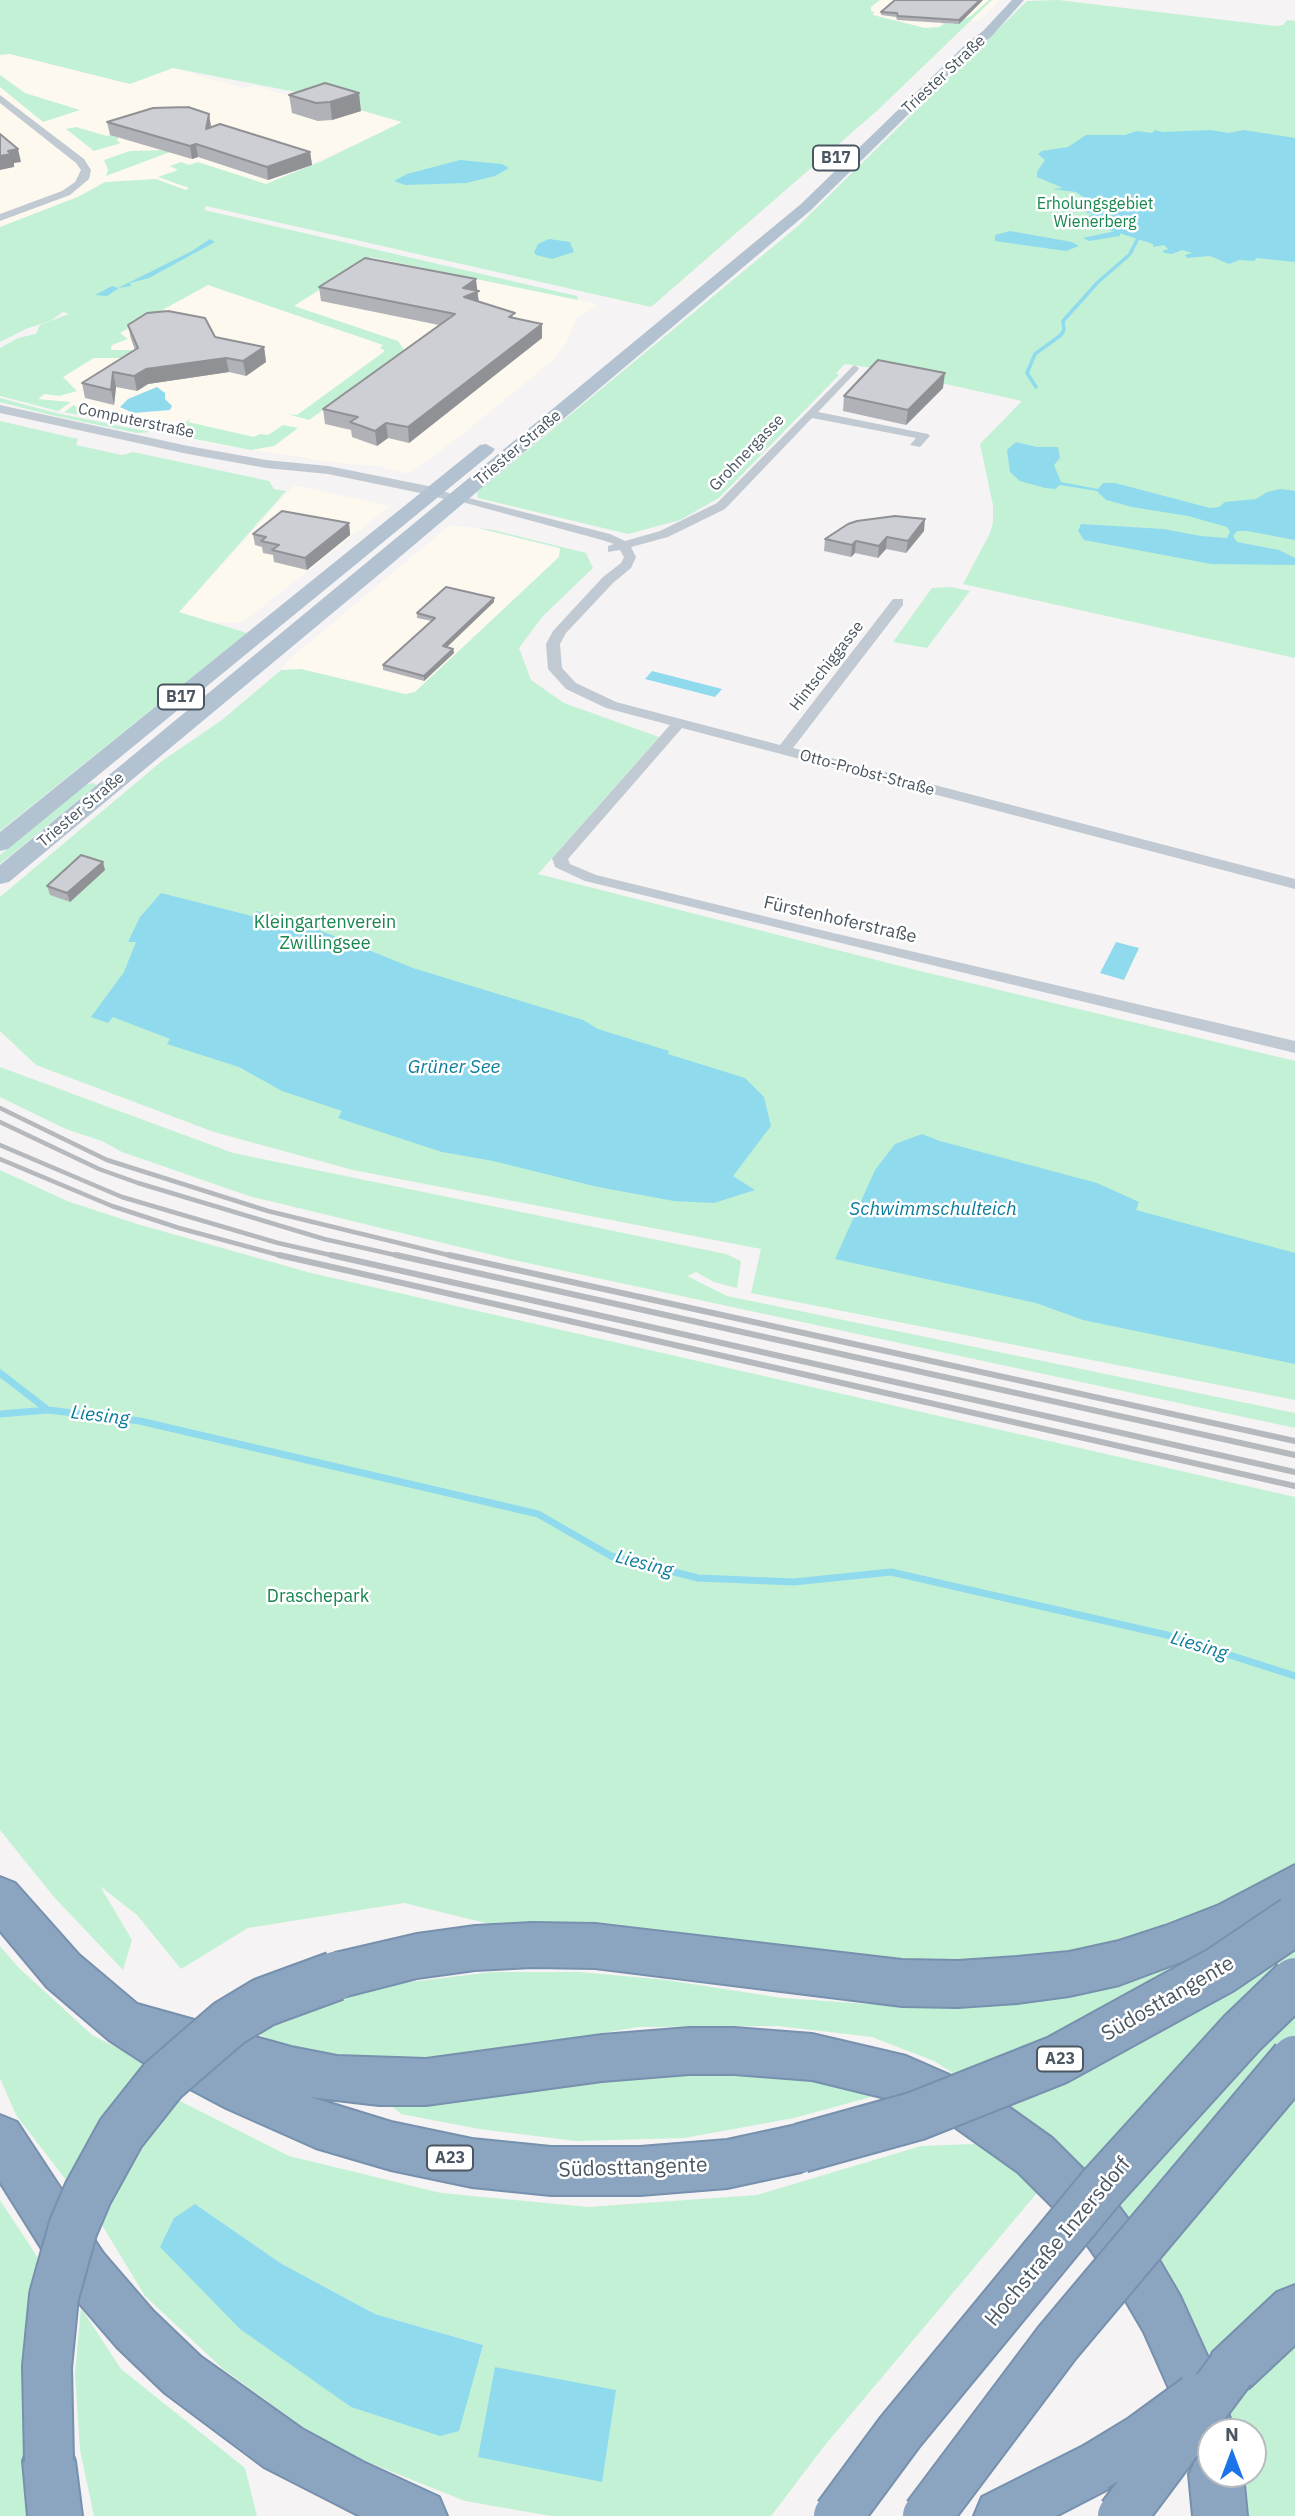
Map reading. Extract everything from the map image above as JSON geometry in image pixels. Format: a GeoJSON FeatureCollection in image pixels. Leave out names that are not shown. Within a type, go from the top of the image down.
{"type":"FeatureCollection","features":[{"type":"Feature","properties":{"kind":"highway"},"geometry":{"type":"LineString","coordinates":[[55,2516],[49,2461],[47,2367],[54,2296],[73,2228],[109,2153],[139,2107],[207,2040],[264,2002],[335,1976],[417,1956],[475,1948],[532,1945],[594,1946],[901,1983],[958,1984],[1069,1974],[1119,1963],[1232,1922],[1295,1886]]}},
{"type":"Feature","properties":{"kind":"highway","name":"Südosttangente"},"geometry":{"type":"LineString","coordinates":[[0,1898],[63,1971],[125,2024],[176,2057],[243,2091],[316,2124],[391,2146],[472,2163],[551,2171],[640,2171],[727,2164],[802,2148],[916,2116],[1058,2060],[1221,1970],[1295,1920]]}},
{"type":"Feature","properties":{"kind":"highway","name":"Hochstraße Inzersdorf"},"geometry":{"type":"LineString","coordinates":[[838,2516],[900,2432],[1102,2187],[1242,2033],[1295,1982]]}},
{"type":"Feature","properties":{"kind":"highway"},"geometry":{"type":"LineString","coordinates":[[125,2024],[291,2070],[337,2079],[379,2082],[426,2082],[602,2058],[690,2050],[734,2050],[812,2057],[906,2079],[969,2108],[1002,2130],[1035,2155],[1096,2216],[1142,2278],[1163,2314],[1193,2382],[1203,2418]]}},
{"type":"Feature","properties":{"kind":"highway"},"geometry":{"type":"LineString","coordinates":[[927,2516],[1057,2343],[1295,2060]]}},
{"type":"Feature","properties":{"kind":"highway"},"geometry":{"type":"LineString","coordinates":[[0,2139],[85,2271],[135,2329],[184,2375],[283,2448],[344,2481],[420,2516]]}},
{"type":"Feature","properties":{"kind":"highway"},"geometry":{"type":"LineString","coordinates":[[1001,2516],[1141,2440],[1231,2370],[1295,2310]]}},
{"type":"Feature","properties":{"kind":"highway"},"geometry":{"type":"LineString","coordinates":[[1122,2516],[1231,2370]]}},
{"type":"Feature","properties":{"kind":"highway"},"geometry":{"type":"LineString","coordinates":[[1217,2488],[1220,2516]]}},
{"type":"Feature","properties":{"kind":"main road","name":"Triester Straße"},"geometry":{"type":"LineString","coordinates":[[0,877],[698,299],[854,162],[971,46],[994,27],[1018,0]]}},
{"type":"Feature","properties":{"kind":"main road","name":"Triester Straße"},"geometry":{"type":"LineString","coordinates":[[815,177],[969,30]]}},
{"type":"Feature","properties":{"kind":"main road"},"geometry":{"type":"LineString","coordinates":[[709,269],[760,226]]}},
{"type":"Feature","properties":{"kind":"main road","name":"Triester Straße"},"geometry":{"type":"LineString","coordinates":[[535,411],[677,295]]}},
{"type":"Feature","properties":{"kind":"main road","name":"Triester Straße"},"geometry":{"type":"LineString","coordinates":[[0,844],[502,437]]}},
{"type":"Feature","properties":{"kind":"street"},"geometry":{"type":"LineString","coordinates":[[0,98],[80,161],[86,170],[79,184],[66,192],[0,218]]}},
{"type":"Feature","properties":{"kind":"street","name":"Grohnergasse"},"geometry":{"type":"LineString","coordinates":[[607,549],[681,527],[721,506],[854,368]]}},
{"type":"Feature","properties":{"kind":"street","name":"Computerstraße"},"geometry":{"type":"LineString","coordinates":[[0,409],[148,442],[266,464],[286,474],[401,496],[427,496],[451,504]]}},
{"type":"Feature","properties":{"kind":"street"},"geometry":{"type":"LineString","coordinates":[[809,414],[924,436],[916,445]]}},
{"type":"Feature","properties":{"kind":"street"},"geometry":{"type":"LineString","coordinates":[[451,504],[606,537],[624,546]]}},
{"type":"Feature","properties":{"kind":"street"},"geometry":{"type":"LineString","coordinates":[[451,504],[607,549],[613,564],[608,580]]}},
{"type":"Feature","properties":{"kind":"street","name":"Otto-Probst-Straße"},"geometry":{"type":"LineString","coordinates":[[624,546],[630,558],[627,565],[608,580],[560,631],[554,644],[555,668],[571,685],[611,705],[1295,884]]}},
{"type":"Feature","properties":{"kind":"street","name":"Hintschiggasse"},"geometry":{"type":"LineString","coordinates":[[783,751],[898,602]]}},
{"type":"Feature","properties":{"kind":"street","name":"Fürstenhoferstraße"},"geometry":{"type":"LineString","coordinates":[[679,723],[560,858],[563,867],[591,878],[829,937],[1295,1047]]}},
{"type":"Feature","properties":{"kind":"shaded area"},"geometry":{"type":"Polygon","coordinates":[[[880,0],[1000,0],[978,21],[945,23],[939,27],[925,28],[872,15],[871,7],[880,0]]]}},
{"type":"Feature","properties":{"kind":"shaded area"},"geometry":{"type":"Polygon","coordinates":[[[10,54],[130,84],[173,68],[242,88],[256,86],[292,97],[301,93],[403,123],[266,184],[186,190],[88,192],[0,227],[0,55],[10,54]]]}},
{"type":"Feature","properties":{"kind":"shaded area"},"geometry":{"type":"Polygon","coordinates":[[[370,257],[598,304],[576,319],[567,342],[552,361],[459,437],[408,474],[375,466],[215,444],[0,396],[203,273],[294,306],[370,257]]]}},
{"type":"Feature","properties":{"kind":"shaded area"},"geometry":{"type":"Polygon","coordinates":[[[294,485],[390,506],[242,623],[209,622],[179,613],[294,485]]]}},
{"type":"Feature","properties":{"kind":"shaded area"},"geometry":{"type":"Polygon","coordinates":[[[450,525],[476,528],[560,549],[559,557],[415,692],[405,694],[301,669],[281,670],[287,661],[450,525]]]}},
{"type":"Feature","properties":{"kind":"green space"},"geometry":{"type":"Polygon","coordinates":[[[0,0],[880,0],[871,7],[873,15],[925,28],[944,24],[940,22],[952,24],[971,16],[992,0],[879,109],[651,307],[206,206],[204,210],[577,296],[578,300],[370,257],[294,306],[398,341],[405,351],[309,420],[287,414],[297,415],[385,351],[380,348],[383,345],[208,285],[120,333],[128,339],[112,345],[111,350],[133,350],[129,358],[94,358],[63,377],[77,391],[59,396],[44,394],[38,399],[71,402],[58,411],[0,396],[0,348],[18,338],[36,334],[40,325],[69,314],[63,312],[50,321],[28,328],[0,342],[0,227],[78,197],[105,182],[156,179],[186,190],[189,188],[158,177],[178,170],[170,166],[181,162],[189,165],[198,162],[266,184],[322,161],[402,122],[301,93],[173,68],[130,84],[10,54],[0,55],[0,0]]]}},
{"type":"Feature","properties":{"kind":"green space","name":"Erholungsgebiet Wienerberg"},"geometry":{"type":"Polygon","coordinates":[[[1058,0],[1275,26],[1283,25],[1287,20],[1295,21],[1295,658],[963,584],[993,522],[993,505],[980,444],[1022,401],[873,368],[845,364],[836,373],[839,375],[719,498],[680,520],[628,534],[478,498],[477,492],[798,226],[1027,1],[1058,0]]]}},
{"type":"Feature","properties":{"kind":"green space"},"geometry":{"type":"Polygon","coordinates":[[[0,75],[25,93],[80,110],[43,122],[0,87],[0,75]]]}},
{"type":"Feature","properties":{"kind":"green space"},"geometry":{"type":"Polygon","coordinates":[[[76,127],[107,136],[120,132],[117,141],[121,143],[94,151],[66,129],[76,127]]]}},
{"type":"Feature","properties":{"kind":"green space"},"geometry":{"type":"Polygon","coordinates":[[[130,151],[170,152],[106,176],[108,170],[104,160],[130,151]]]}},
{"type":"Feature","properties":{"kind":"green space"},"geometry":{"type":"Polygon","coordinates":[[[0,398],[56,413],[150,432],[137,433],[51,415],[0,402],[0,398]]]}},
{"type":"Feature","properties":{"kind":"green space"},"geometry":{"type":"Polygon","coordinates":[[[74,405],[80,411],[105,409],[123,416],[156,420],[161,424],[151,430],[64,412],[74,405]]]}},
{"type":"Feature","properties":{"kind":"green space"},"geometry":{"type":"Polygon","coordinates":[[[191,418],[188,422],[254,437],[260,434],[268,435],[283,425],[298,428],[274,446],[251,450],[169,434],[191,418]]]}},
{"type":"Feature","properties":{"kind":"green space"},"geometry":{"type":"Polygon","coordinates":[[[0,421],[78,439],[76,445],[122,455],[133,452],[269,481],[274,489],[286,491],[179,612],[247,633],[0,831],[0,421]]]}},
{"type":"Feature","properties":{"kind":"green space","name":"Kleingartenverein Zwillingsee"},"geometry":{"type":"Polygon","coordinates":[[[478,528],[586,553],[593,568],[542,617],[519,648],[531,680],[564,703],[659,737],[538,874],[916,970],[1295,1061],[1295,1400],[751,1293],[761,1249],[353,1170],[214,1132],[36,1065],[0,1031],[0,897],[162,761],[222,720],[281,670],[301,669],[405,694],[415,692],[559,557],[560,548],[478,528]]]}},
{"type":"Feature","properties":{"kind":"green space"},"geometry":{"type":"Polygon","coordinates":[[[951,587],[970,591],[927,648],[893,642],[932,588],[951,587]]]}},
{"type":"Feature","properties":{"kind":"green space"},"geometry":{"type":"Polygon","coordinates":[[[86,785],[97,785],[0,864],[0,855],[86,785]]]}},
{"type":"Feature","properties":{"kind":"green space"},"geometry":{"type":"Polygon","coordinates":[[[0,1067],[233,1153],[726,1254],[741,1261],[737,1288],[714,1282],[696,1272],[687,1276],[727,1296],[1295,1413],[1295,1428],[509,1259],[249,1196],[122,1152],[0,1097],[0,1067]]]}},
{"type":"Feature","properties":{"kind":"green space","name":"Draschepark"},"geometry":{"type":"Polygon","coordinates":[[[0,1170],[67,1201],[137,1224],[311,1273],[1295,1497],[1295,2516],[1243,2516],[1238,2488],[1267,2488],[1267,2418],[1224,2418],[1215,2369],[1180,2292],[1122,2208],[1047,2133],[934,2061],[872,2037],[778,2026],[638,2027],[516,2048],[430,2059],[369,2061],[289,2048],[258,2034],[294,2013],[369,1987],[492,1972],[580,1972],[666,1980],[782,1998],[912,2007],[892,1958],[576,1924],[490,1924],[404,1903],[248,1928],[181,1969],[137,1915],[100,1886],[132,1940],[123,1970],[54,1897],[0,1830],[0,1170]]]}},
{"type":"Feature","properties":{"kind":"green space"},"geometry":{"type":"Polygon","coordinates":[[[0,1946],[19,1968],[92,2035],[151,2065],[69,2184],[16,2115],[0,2078],[0,1946]]]}},
{"type":"Feature","properties":{"kind":"green space"},"geometry":{"type":"Polygon","coordinates":[[[735,2065],[900,2089],[794,2118],[684,2138],[576,2141],[479,2129],[401,2114],[386,2101],[643,2069],[735,2065]]]}},
{"type":"Feature","properties":{"kind":"green space"},"geometry":{"type":"Polygon","coordinates":[[[176,2099],[289,2156],[441,2193],[588,2207],[757,2195],[921,2146],[1000,2143],[1047,2181],[825,2445],[771,2516],[551,2516],[465,2501],[330,2447],[223,2369],[145,2296],[102,2225],[136,2152],[176,2099]],[[195,2204],[351,2407],[483,2345],[375,2314],[282,2264],[195,2204]]]}},
{"type":"Feature","properties":{"kind":"green space"},"geometry":{"type":"Polygon","coordinates":[[[0,2200],[38,2258],[23,2344],[25,2470],[31,2516],[0,2516],[0,2200]]]}},
{"type":"Feature","properties":{"kind":"green space"},"geometry":{"type":"Polygon","coordinates":[[[81,2308],[121,2369],[245,2468],[257,2516],[94,2516],[80,2450],[75,2374],[81,2308]]]}},
{"type":"Feature","properties":{"kind":"water"},"geometry":{"type":"Polygon","coordinates":[[[1155,130],[1211,130],[1228,133],[1244,130],[1295,138],[1295,262],[1257,258],[1254,261],[1239,260],[1229,264],[1210,256],[1187,258],[1185,255],[1192,253],[1182,250],[1172,254],[1165,253],[1162,251],[1168,249],[1164,245],[1153,247],[1153,244],[1100,227],[1093,219],[1085,218],[1093,214],[1085,212],[1084,206],[1075,204],[1083,203],[1085,198],[1076,192],[1052,189],[1063,188],[1037,177],[1037,172],[1045,160],[1038,154],[1042,151],[1068,147],[1086,135],[1125,135],[1137,131],[1152,133],[1155,130]]]}},
{"type":"Feature","properties":{"kind":"water"},"geometry":{"type":"Polygon","coordinates":[[[460,160],[502,164],[509,168],[495,176],[466,183],[405,185],[394,181],[407,174],[460,160]]]}},
{"type":"Feature","properties":{"kind":"water"},"geometry":{"type":"Polygon","coordinates":[[[1010,231],[1072,242],[1079,246],[1066,251],[995,241],[995,235],[1010,231]]]}},
{"type":"Feature","properties":{"kind":"water"},"geometry":{"type":"Polygon","coordinates":[[[210,239],[215,242],[149,278],[130,283],[131,286],[119,288],[107,296],[95,295],[112,286],[118,288],[192,251],[210,239]]]}},
{"type":"Feature","properties":{"kind":"water"},"geometry":{"type":"Polygon","coordinates":[[[549,239],[570,242],[574,252],[552,259],[536,255],[534,252],[538,244],[549,239]]]}},
{"type":"Feature","properties":{"kind":"water"},"geometry":{"type":"Polygon","coordinates":[[[157,387],[165,393],[165,399],[172,406],[170,410],[133,413],[120,407],[128,399],[157,387]]]}},
{"type":"Feature","properties":{"kind":"water"},"geometry":{"type":"Polygon","coordinates":[[[1016,442],[1037,447],[1058,447],[1060,458],[1054,465],[1061,482],[1098,489],[1103,483],[1115,483],[1210,508],[1219,507],[1225,502],[1256,499],[1267,492],[1281,489],[1295,491],[1295,540],[1247,531],[1237,531],[1233,536],[1237,542],[1279,550],[1295,558],[1295,565],[1211,564],[1084,540],[1078,531],[1081,524],[1163,529],[1227,538],[1230,532],[1227,527],[1188,516],[1106,500],[1097,491],[1060,485],[1055,489],[1045,488],[1020,481],[1010,472],[1007,450],[1016,442]]]}},
{"type":"Feature","properties":{"kind":"water"},"geometry":{"type":"Polygon","coordinates":[[[652,671],[722,689],[715,697],[645,679],[652,671]]]}},
{"type":"Feature","properties":{"kind":"water","name":"Grüner See"},"geometry":{"type":"Polygon","coordinates":[[[161,893],[252,916],[256,911],[299,922],[413,968],[583,1020],[598,1029],[745,1078],[764,1097],[771,1126],[733,1176],[755,1190],[714,1203],[674,1201],[442,1152],[338,1118],[342,1111],[282,1091],[239,1067],[167,1044],[170,1039],[113,1017],[108,1023],[91,1017],[124,972],[136,942],[128,942],[140,917],[161,893]]]}},
{"type":"Feature","properties":{"kind":"water"},"geometry":{"type":"Polygon","coordinates":[[[1116,942],[1139,948],[1124,980],[1100,973],[1116,942]]]}},
{"type":"Feature","properties":{"kind":"water","name":"Schwimmschulteich"},"geometry":{"type":"Polygon","coordinates":[[[922,1134],[1097,1183],[1139,1202],[1136,1210],[1295,1253],[1295,1364],[1083,1320],[1036,1303],[835,1259],[875,1170],[895,1144],[922,1134]]]}},
{"type":"Feature","properties":{"kind":"water"},"geometry":{"type":"Polygon","coordinates":[[[195,2204],[282,2264],[375,2314],[483,2345],[459,2431],[440,2436],[351,2407],[240,2329],[160,2247],[174,2218],[195,2204]]]}},
{"type":"Feature","properties":{"kind":"water"},"geometry":{"type":"Polygon","coordinates":[[[495,2367],[616,2390],[602,2482],[478,2457],[495,2367]]]}},
{"type":"Feature","properties":{"kind":"building"},"geometry":{"type":"Polygon","coordinates":[[[895,0],[980,0],[959,20],[898,16],[897,13],[881,12],[895,0]]]}},
{"type":"Feature","properties":{"kind":"building"},"geometry":{"type":"Polygon","coordinates":[[[325,83],[359,93],[330,102],[316,103],[289,95],[325,83]]]}},
{"type":"Feature","properties":{"kind":"building"},"geometry":{"type":"Polygon","coordinates":[[[188,107],[209,114],[206,129],[220,124],[310,152],[267,167],[196,144],[190,146],[107,122],[153,108],[188,107]]]}},
{"type":"Feature","properties":{"kind":"building"},"geometry":{"type":"Polygon","coordinates":[[[0,134],[18,149],[8,151],[11,154],[0,156],[0,134]]]}},
{"type":"Feature","properties":{"kind":"building"},"geometry":{"type":"Polygon","coordinates":[[[365,258],[476,279],[463,288],[479,291],[464,297],[515,313],[509,317],[542,324],[408,427],[386,423],[375,431],[350,422],[358,417],[323,409],[455,314],[319,287],[365,258]]]}},
{"type":"Feature","properties":{"kind":"building"},"geometry":{"type":"Polygon","coordinates":[[[168,311],[205,318],[215,337],[264,347],[243,361],[226,358],[146,369],[134,376],[113,372],[111,390],[82,383],[138,348],[128,325],[147,313],[168,311]]]}},
{"type":"Feature","properties":{"kind":"building"},"geometry":{"type":"Polygon","coordinates":[[[878,360],[945,373],[908,410],[844,396],[878,360]]]}},
{"type":"Feature","properties":{"kind":"building"},"geometry":{"type":"Polygon","coordinates":[[[282,511],[349,523],[305,558],[272,550],[279,545],[261,541],[266,537],[253,534],[282,511]]]}},
{"type":"Feature","properties":{"kind":"building"},"geometry":{"type":"Polygon","coordinates":[[[895,516],[925,519],[908,541],[887,537],[879,546],[856,541],[852,545],[825,539],[857,521],[895,516]]]}},
{"type":"Feature","properties":{"kind":"building"},"geometry":{"type":"Polygon","coordinates":[[[446,587],[494,598],[443,646],[453,649],[424,676],[383,665],[435,618],[417,613],[446,587]]]}},
{"type":"Feature","properties":{"kind":"building"},"geometry":{"type":"Polygon","coordinates":[[[81,855],[103,862],[67,893],[47,886],[81,855]]]}},
{"type":"Feature","properties":{"kind":"waterway"},"geometry":{"type":"LineString","coordinates":[[1089,238],[1116,234]]}},
{"type":"Feature","properties":{"kind":"waterway"},"geometry":{"type":"LineString","coordinates":[[1130,254],[1138,238]]}},
{"type":"Feature","properties":{"kind":"waterway"},"geometry":{"type":"LineString","coordinates":[[1036,387],[1027,373],[1035,354],[1061,335],[1064,330],[1063,321],[1098,282],[1128,256]]}},
{"type":"Feature","properties":{"kind":"waterway"},"geometry":{"type":"LineString","coordinates":[[0,1373],[48,1410]]}},
{"type":"Feature","properties":{"kind":"waterway","name":"Liesing"},"geometry":{"type":"LineString","coordinates":[[0,1414],[48,1410]]}},
{"type":"Feature","properties":{"kind":"waterway","name":"Liesing"},"geometry":{"type":"LineString","coordinates":[[48,1410],[140,1421],[538,1514],[611,1556],[698,1578],[794,1582],[891,1572],[1167,1635],[1295,1676]]}},
{"type":"Feature","properties":{"kind":"railway"},"geometry":{"type":"LineString","coordinates":[[0,1108],[107,1160],[268,1211],[456,1257]]}},
{"type":"Feature","properties":{"kind":"railway"},"geometry":{"type":"LineString","coordinates":[[0,1122],[99,1169],[138,1183],[324,1239],[404,1257]]}},
{"type":"Feature","properties":{"kind":"railway"},"geometry":{"type":"LineString","coordinates":[[0,1145],[122,1197],[278,1243],[339,1257]]}},
{"type":"Feature","properties":{"kind":"railway"},"geometry":{"type":"LineString","coordinates":[[0,1159],[112,1206],[179,1228],[286,1257]]}},
{"type":"Feature","properties":{"kind":"railway"},"geometry":{"type":"LineString","coordinates":[[279,1255],[1295,1486]]}},
{"type":"Feature","properties":{"kind":"railway"},"geometry":{"type":"LineString","coordinates":[[331,1255],[1295,1472]]}},
{"type":"Feature","properties":{"kind":"railway"},"geometry":{"type":"LineString","coordinates":[[396,1255],[1295,1455]]}},
{"type":"Feature","properties":{"kind":"railway"},"geometry":{"type":"LineString","coordinates":[[449,1255],[1295,1441]]}}]}
